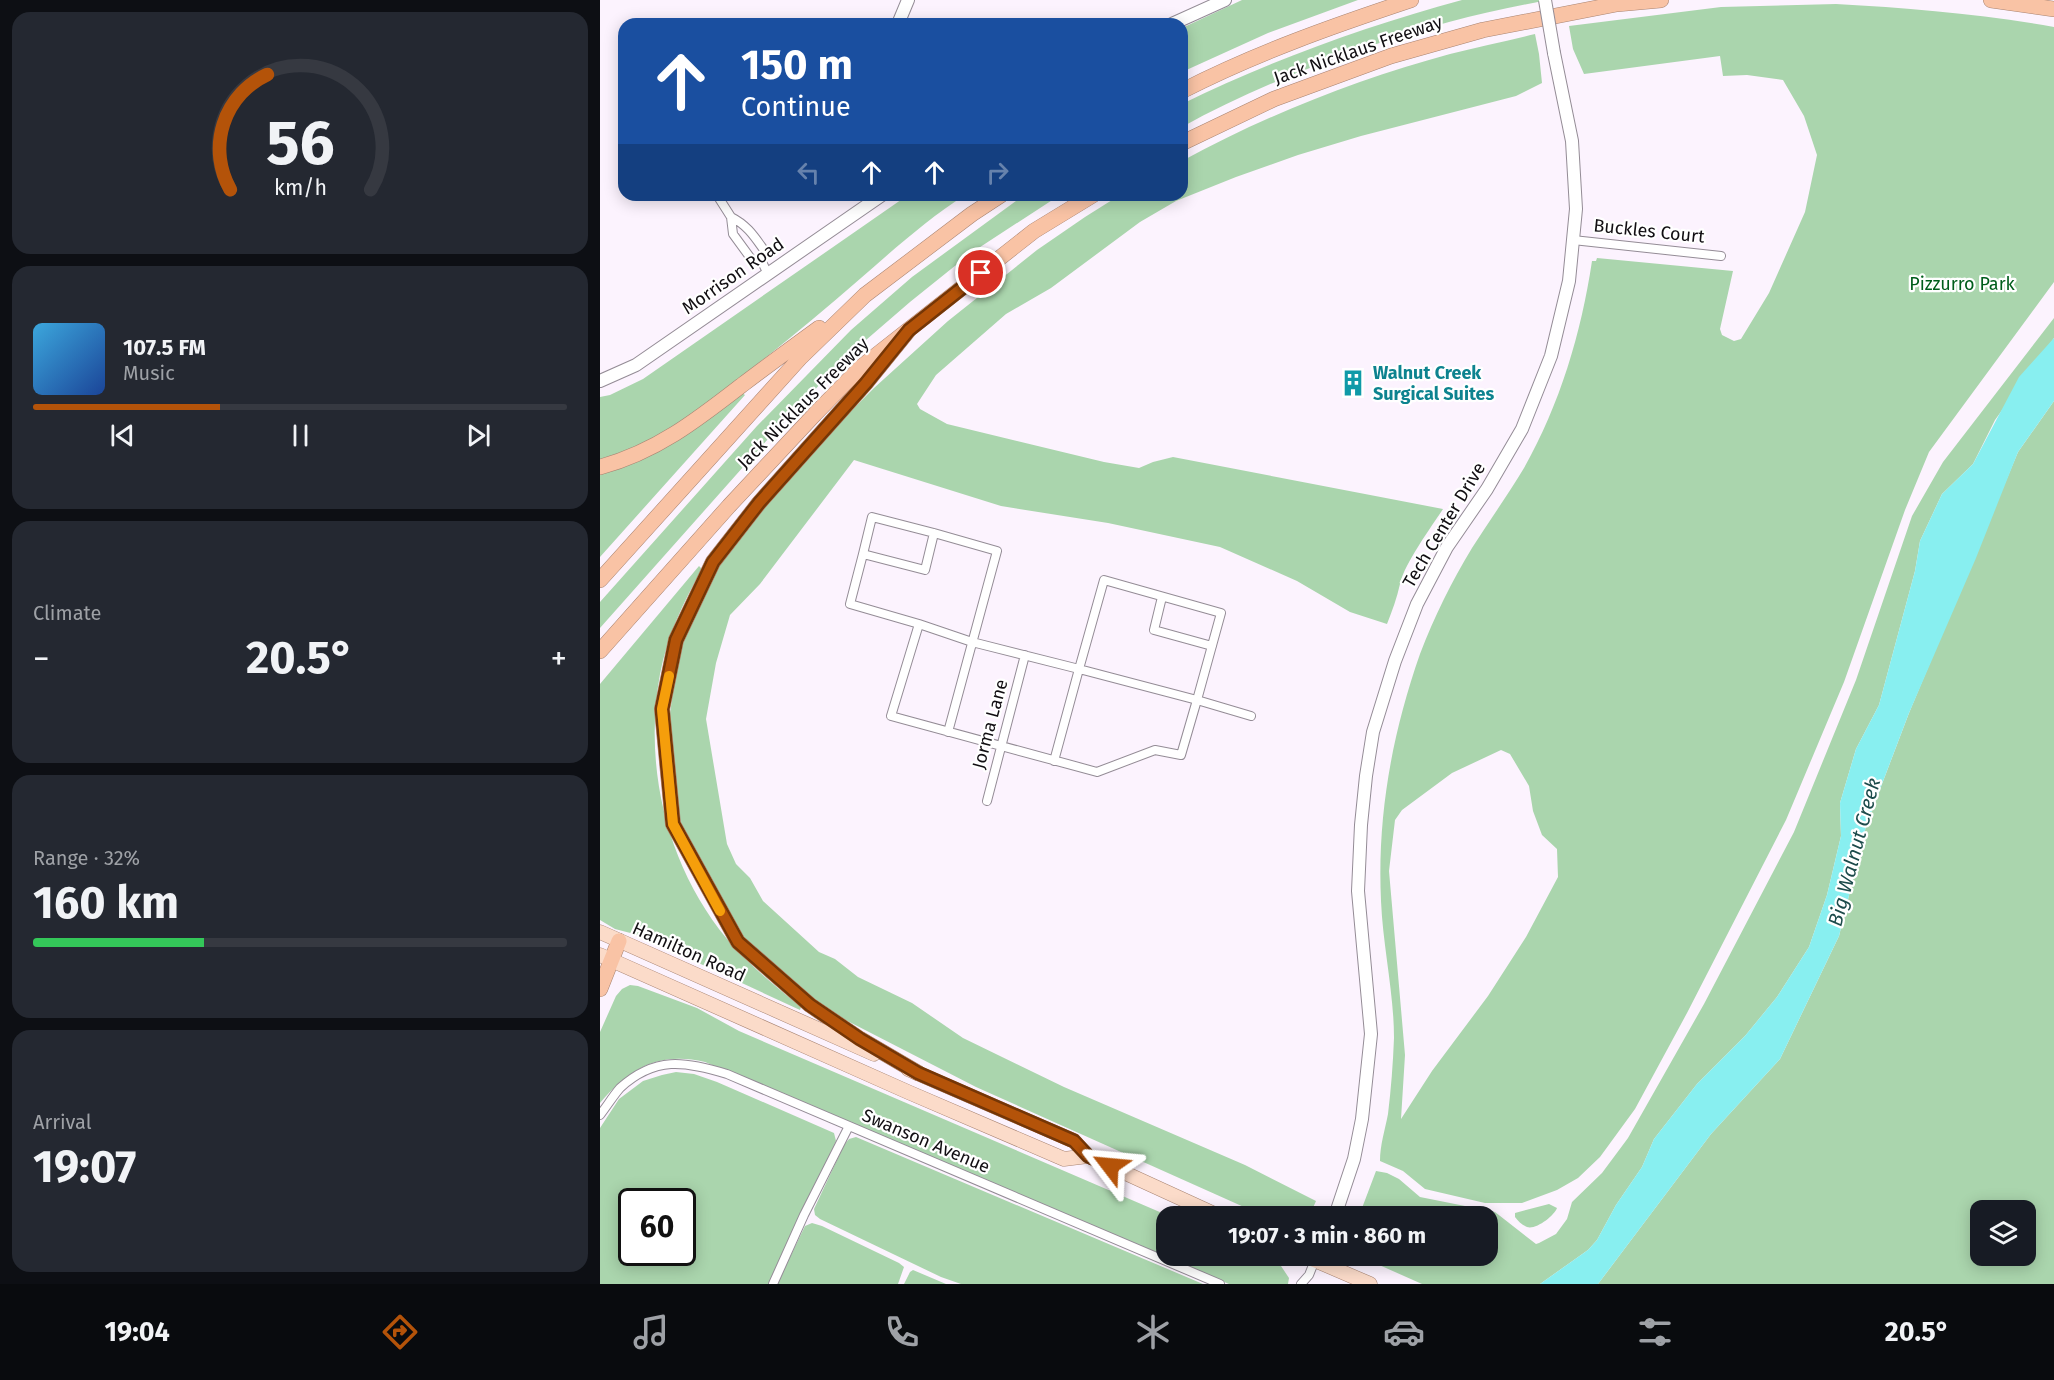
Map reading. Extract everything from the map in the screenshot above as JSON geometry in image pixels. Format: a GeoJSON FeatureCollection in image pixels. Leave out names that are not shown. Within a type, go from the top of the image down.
{"type":"FeatureCollection","features":[{"type":"Feature","properties":{"kind":"highway","name":"Jack Nicklaus Freeway"},"geometry":{"type":"LineString","coordinates":[[1188,88],[1223,70],[1312,34],[1411,0]]}},
{"type":"Feature","properties":{"kind":"highway","name":"Jack Nicklaus Freeway"},"geometry":{"type":"LineString","coordinates":[[1188,140],[1274,99],[1391,56],[1483,30],[1617,4],[1661,0]]}},
{"type":"Feature","properties":{"kind":"highway"},"geometry":{"type":"LineString","coordinates":[[1991,0],[2054,9]]}},
{"type":"Feature","properties":{"kind":"highway","name":"Jack Nicklaus Freeway"},"geometry":{"type":"LineString","coordinates":[[600,580],[801,357],[865,294],[992,201]]}},
{"type":"Feature","properties":{"kind":"highway","name":"Jack Nicklaus Freeway"},"geometry":{"type":"LineString","coordinates":[[600,651],[729,506],[860,368],[1034,231],[1083,201]]}},
{"type":"Feature","properties":{"kind":"highway"},"geometry":{"type":"LineString","coordinates":[[600,467],[620,461],[670,438],[865,294]]}},
{"type":"Feature","properties":{"kind":"highway"},"geometry":{"type":"LineString","coordinates":[[909,330],[866,383],[759,503],[713,562],[676,640],[662,709],[673,824],[738,942],[810,1005],[860,1039],[918,1073]]}},
{"type":"Feature","properties":{"kind":"highway"},"geometry":{"type":"LineString","coordinates":[[600,989],[606,958],[619,941]]}},
{"type":"Feature","properties":{"kind":"main road"},"geometry":{"type":"LineString","coordinates":[[900,18],[908,0]]}},
{"type":"Feature","properties":{"kind":"main road"},"geometry":{"type":"LineString","coordinates":[[1185,18],[1225,0]]}},
{"type":"Feature","properties":{"kind":"main road","name":"Tech Center Drive"},"geometry":{"type":"LineString","coordinates":[[1338,1206],[1354,1159],[1362,1119],[1371,1034],[1358,891],[1361,825],[1366,776],[1374,732],[1395,661],[1417,604],[1447,547],[1487,489],[1522,429],[1551,356],[1569,281],[1576,209],[1572,141],[1545,0]]}},
{"type":"Feature","properties":{"kind":"main road","name":"Morrison Road"},"geometry":{"type":"LineString","coordinates":[[600,381],[636,364],[873,201]]}},
{"type":"Feature","properties":{"kind":"main road","name":"Hamilton Road"},"geometry":{"type":"LineString","coordinates":[[600,933],[1074,1141],[1088,1156],[1197,1206]]}},
{"type":"Feature","properties":{"kind":"main road","name":"Hamilton Road"},"geometry":{"type":"LineString","coordinates":[[606,958],[1064,1159],[1088,1156]]}},
{"type":"Feature","properties":{"kind":"main road"},"geometry":{"type":"LineString","coordinates":[[1332,1266],[1370,1284]]}},
{"type":"Feature","properties":{"kind":"street"},"geometry":{"type":"LineString","coordinates":[[721,201],[730,217],[733,234],[752,260],[762,262]]}},
{"type":"Feature","properties":{"kind":"street"},"geometry":{"type":"LineString","coordinates":[[730,217],[742,223],[764,250],[762,262],[768,273]]}},
{"type":"Feature","properties":{"kind":"street","name":"Buckles Court"},"geometry":{"type":"LineString","coordinates":[[1573,240],[1721,255]]}},
{"type":"Feature","properties":{"kind":"street"},"geometry":{"type":"LineString","coordinates":[[948,732],[972,642],[997,551],[872,517],[850,604],[972,642],[1251,716]]}},
{"type":"Feature","properties":{"kind":"street"},"geometry":{"type":"LineString","coordinates":[[863,554],[925,570],[934,533]]}},
{"type":"Feature","properties":{"kind":"street"},"geometry":{"type":"LineString","coordinates":[[919,624],[891,716],[1054,761],[1097,772],[1155,750],[1181,755],[1221,613],[1104,580],[1054,761]]}},
{"type":"Feature","properties":{"kind":"street"},"geometry":{"type":"LineString","coordinates":[[1162,597],[1154,630],[1212,646]]}},
{"type":"Feature","properties":{"kind":"street","name":"Jorma Lane"},"geometry":{"type":"LineString","coordinates":[[987,801],[1025,655]]}},
{"type":"Feature","properties":{"kind":"street","name":"Swanson Avenue"},"geometry":{"type":"LineString","coordinates":[[600,1115],[620,1089],[640,1073],[658,1066],[678,1063],[697,1065],[727,1074],[1220,1284]]}},
{"type":"Feature","properties":{"kind":"street"},"geometry":{"type":"LineString","coordinates":[[772,1284],[849,1126]]}},
{"type":"Feature","properties":{"kind":"street"},"geometry":{"type":"LineString","coordinates":[[1301,1284],[1309,1275],[1311,1266]]}},
{"type":"Feature","properties":{"kind":"green space"},"geometry":{"type":"Polygon","coordinates":[[[1242,0],[1358,0],[1268,33],[1188,69],[1188,25],[1242,0]]]}},
{"type":"Feature","properties":{"kind":"green space"},"geometry":{"type":"Polygon","coordinates":[[[1462,0],[1547,0],[1449,22],[1346,54],[1245,95],[1188,124],[1188,101],[1320,45],[1462,0]]]}},
{"type":"Feature","properties":{"kind":"green space","name":"Pizzurro Park"},"geometry":{"type":"Polygon","coordinates":[[[1836,4],[1973,15],[2054,27],[2054,282],[1929,452],[1905,510],[1844,682],[1786,820],[1635,1109],[1600,1157],[1578,1178],[1557,1190],[1522,1203],[1485,1203],[1425,1189],[1403,1171],[1380,1161],[1388,1114],[1394,1038],[1382,918],[1381,838],[1394,745],[1410,684],[1437,613],[1472,548],[1524,468],[1548,419],[1575,342],[1592,261],[1596,261],[1597,258],[1733,271],[1720,329],[1722,335],[1734,341],[1741,339],[1769,293],[1805,212],[1817,155],[1804,116],[1783,80],[1747,75],[1723,76],[1720,56],[1584,74],[1573,49],[1569,26],[1721,7],[1836,4]],[[1501,750],[1452,773],[1402,810],[1395,820],[1389,871],[1405,1055],[1401,1119],[1432,1071],[1488,996],[1526,937],[1558,877],[1557,849],[1542,835],[1533,811],[1529,786],[1510,754],[1501,750]]]}},
{"type":"Feature","properties":{"kind":"green space"},"geometry":{"type":"Polygon","coordinates":[[[1535,34],[1542,83],[1516,96],[1361,136],[1298,155],[1188,196],[1188,158],[1246,128],[1313,100],[1416,64],[1535,34]]]}},
{"type":"Feature","properties":{"kind":"green space"},"geometry":{"type":"Polygon","coordinates":[[[899,201],[956,201],[709,402],[657,437],[620,454],[600,460],[600,397],[610,395],[643,379],[899,201]]]}},
{"type":"Feature","properties":{"kind":"green space"},"geometry":{"type":"Polygon","coordinates":[[[1016,201],[1051,201],[971,253],[844,359],[768,439],[600,628],[600,602],[757,426],[851,330],[912,277],[1016,201]]]}},
{"type":"Feature","properties":{"kind":"green space"},"geometry":{"type":"Polygon","coordinates":[[[1110,201],[1176,201],[1140,222],[1051,288],[1006,314],[936,375],[917,404],[920,409],[947,424],[1104,462],[1139,468],[1173,457],[1443,509],[1407,566],[1387,624],[1350,612],[1297,581],[1220,547],[1108,523],[1001,506],[854,460],[760,584],[730,615],[716,663],[706,719],[727,844],[736,864],[750,878],[763,901],[819,952],[835,959],[858,977],[912,1003],[963,1038],[1064,1087],[1245,1165],[1316,1201],[1314,1206],[1242,1206],[976,1087],[830,1012],[743,940],[686,839],[677,809],[668,728],[677,662],[687,629],[718,566],[760,512],[833,429],[874,388],[948,321],[1037,250],[1110,201]]]}},
{"type":"Feature","properties":{"kind":"green space"},"geometry":{"type":"Polygon","coordinates":[[[2054,318],[2054,338],[1995,420],[1973,464],[1942,494],[1920,541],[1915,571],[1879,705],[1856,749],[1840,803],[1841,836],[1827,895],[1809,947],[1777,997],[1745,1036],[1697,1084],[1654,1139],[1642,1167],[1616,1205],[1597,1240],[1588,1250],[1540,1284],[1422,1284],[1382,1266],[1498,1266],[1498,1214],[1536,1244],[1556,1234],[1567,1219],[1572,1202],[1602,1173],[1628,1138],[1704,1004],[1794,832],[1856,680],[1912,516],[1943,462],[2054,318]]]}},
{"type":"Feature","properties":{"kind":"green space"},"geometry":{"type":"Polygon","coordinates":[[[741,392],[745,395],[600,557],[600,472],[741,392]]]}},
{"type":"Feature","properties":{"kind":"green space"},"geometry":{"type":"Polygon","coordinates":[[[2054,401],[2054,1284],[1598,1284],[1711,1134],[1780,1059],[1839,936],[1866,826],[1909,713],[2018,452],[2054,401]]]}},
{"type":"Feature","properties":{"kind":"green space"},"geometry":{"type":"Polygon","coordinates":[[[699,566],[702,569],[676,620],[660,674],[655,744],[658,779],[665,814],[675,848],[706,910],[735,949],[801,1007],[800,1010],[638,935],[615,929],[600,920],[600,684],[699,566]]]}},
{"type":"Feature","properties":{"kind":"green space"},"geometry":{"type":"Polygon","coordinates":[[[630,985],[638,986],[697,1008],[739,1031],[1156,1210],[1156,1253],[705,1062],[673,1059],[646,1066],[622,1081],[600,1103],[600,1032],[616,996],[630,985]]]}},
{"type":"Feature","properties":{"kind":"green space"},"geometry":{"type":"Polygon","coordinates":[[[676,1072],[694,1074],[834,1133],[836,1141],[769,1284],[600,1284],[600,1128],[619,1099],[643,1081],[676,1072]]]}},
{"type":"Feature","properties":{"kind":"green space"},"geometry":{"type":"Polygon","coordinates":[[[856,1137],[1203,1284],[961,1284],[941,1277],[815,1215],[814,1209],[849,1139],[856,1137]]]}},
{"type":"Feature","properties":{"kind":"green space"},"geometry":{"type":"Polygon","coordinates":[[[1376,1171],[1399,1179],[1420,1197],[1465,1206],[1363,1206],[1376,1171]]]}},
{"type":"Feature","properties":{"kind":"green space"},"geometry":{"type":"Polygon","coordinates":[[[1549,1204],[1557,1208],[1549,1218],[1535,1226],[1525,1226],[1515,1217],[1515,1213],[1549,1204]]]}},
{"type":"Feature","properties":{"kind":"green space"},"geometry":{"type":"Polygon","coordinates":[[[812,1223],[899,1263],[904,1267],[898,1284],[777,1284],[805,1226],[812,1223]]]}},
{"type":"Feature","properties":{"kind":"green space"},"geometry":{"type":"Polygon","coordinates":[[[1187,1266],[1281,1266],[1289,1278],[1288,1284],[1229,1284],[1187,1266]]]}},
{"type":"Feature","properties":{"kind":"green space"},"geometry":{"type":"Polygon","coordinates":[[[913,1270],[946,1284],[904,1284],[913,1270]]]}},
{"type":"Feature","properties":{"kind":"water","name":"Big Walnut Creek"},"geometry":{"type":"Polygon","coordinates":[[[2054,338],[2054,401],[2018,452],[1976,558],[1909,713],[1866,826],[1839,936],[1780,1059],[1711,1134],[1598,1284],[1540,1284],[1588,1250],[1597,1240],[1616,1205],[1642,1167],[1654,1139],[1697,1084],[1745,1036],[1777,997],[1809,947],[1827,895],[1841,836],[1840,803],[1856,749],[1879,705],[1915,571],[1920,541],[1942,494],[1973,464],[2019,377],[2054,338]]]}},
{"type":"Feature","properties":{"kind":"slow traffic"},"geometry":{"type":"LineString","coordinates":[[669,676],[662,709],[673,824],[720,911]]}},
{"type":"Feature","properties":{"kind":"place","name":"Walnut Creek Surgical Suites"},"geometry":{"type":"Point","coordinates":[1353,383]}},
{"type":"Feature","properties":{"kind":"route"},"geometry":{"type":"LineString","coordinates":[[981,273],[909,330],[866,383],[759,503],[713,562],[676,640],[662,709],[673,824],[738,942],[810,1005],[860,1039],[918,1073],[1074,1141],[1088,1156],[1110,1166]]}}]}
